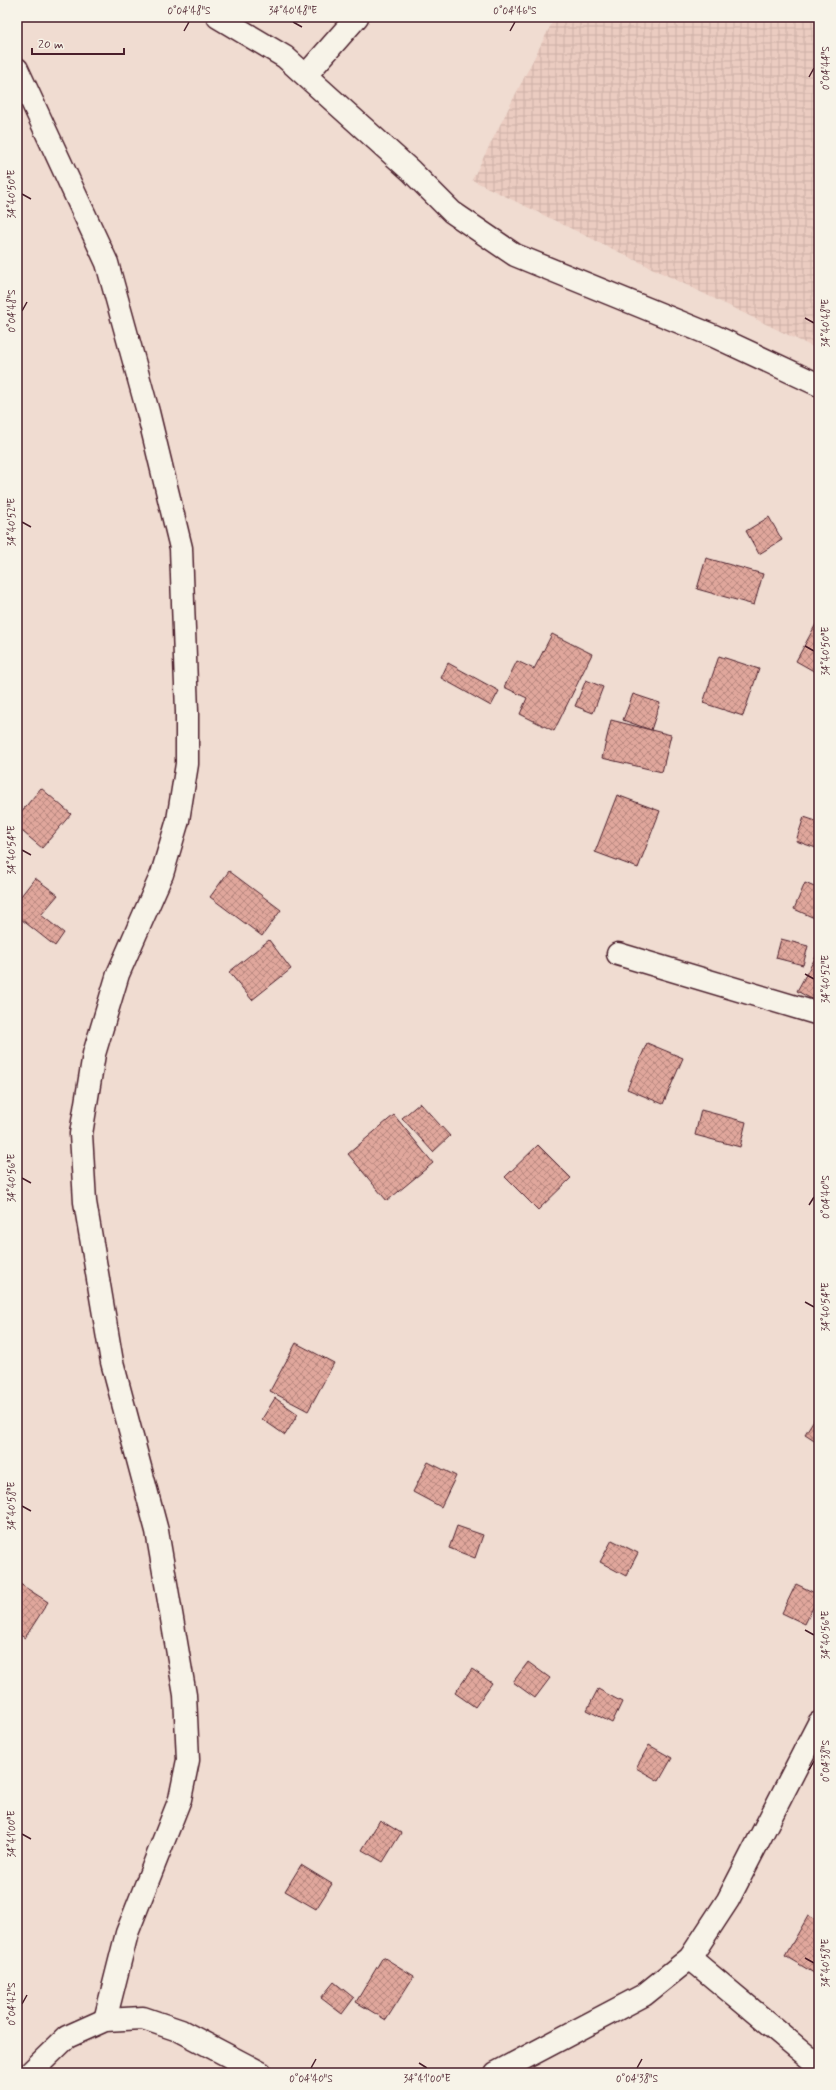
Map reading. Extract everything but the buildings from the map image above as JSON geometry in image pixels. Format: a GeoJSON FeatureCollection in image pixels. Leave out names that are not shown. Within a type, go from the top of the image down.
{"type":"FeatureCollection","features":[{"type":"Feature","properties":{"kind":"street"},"geometry":{"type":"LineString","coordinates":[[218,17],[285,57],[411,171],[452,212],[515,255],[714,336],[819,385]]}},
{"type":"Feature","properties":{"kind":"street"},"geometry":{"type":"LineString","coordinates":[[306,76],[357,17]]}},
{"type":"Feature","properties":{"kind":"street"},"geometry":{"type":"LineString","coordinates":[[17,68],[107,263],[148,412],[181,548],[187,757],[178,820],[162,874],[118,974],[94,1054],[81,1134],[86,1210],[112,1362],[157,1531],[185,1695],[188,1760],[180,1799],[127,1933],[105,2020]]}},
{"type":"Feature","properties":{"kind":"street"},"geometry":{"type":"LineString","coordinates":[[618,954],[819,1014]]}},
{"type":"Feature","properties":{"kind":"street"},"geometry":{"type":"LineString","coordinates":[[496,2073],[644,1995],[690,1958],[728,1900],[819,1723]]}},
{"type":"Feature","properties":{"kind":"street"},"geometry":{"type":"LineString","coordinates":[[690,1958],[819,2066]]}},
{"type":"Feature","properties":{"kind":"street"},"geometry":{"type":"LineString","coordinates":[[30,2073],[67,2037],[105,2020],[143,2018],[181,2031],[261,2073]]}},
{"type":"Feature","properties":{"kind":"shaded area"},"geometry":{"type":"Polygon","coordinates":[[[555,17],[819,17],[819,350],[472,180],[555,17]]]}}]}
